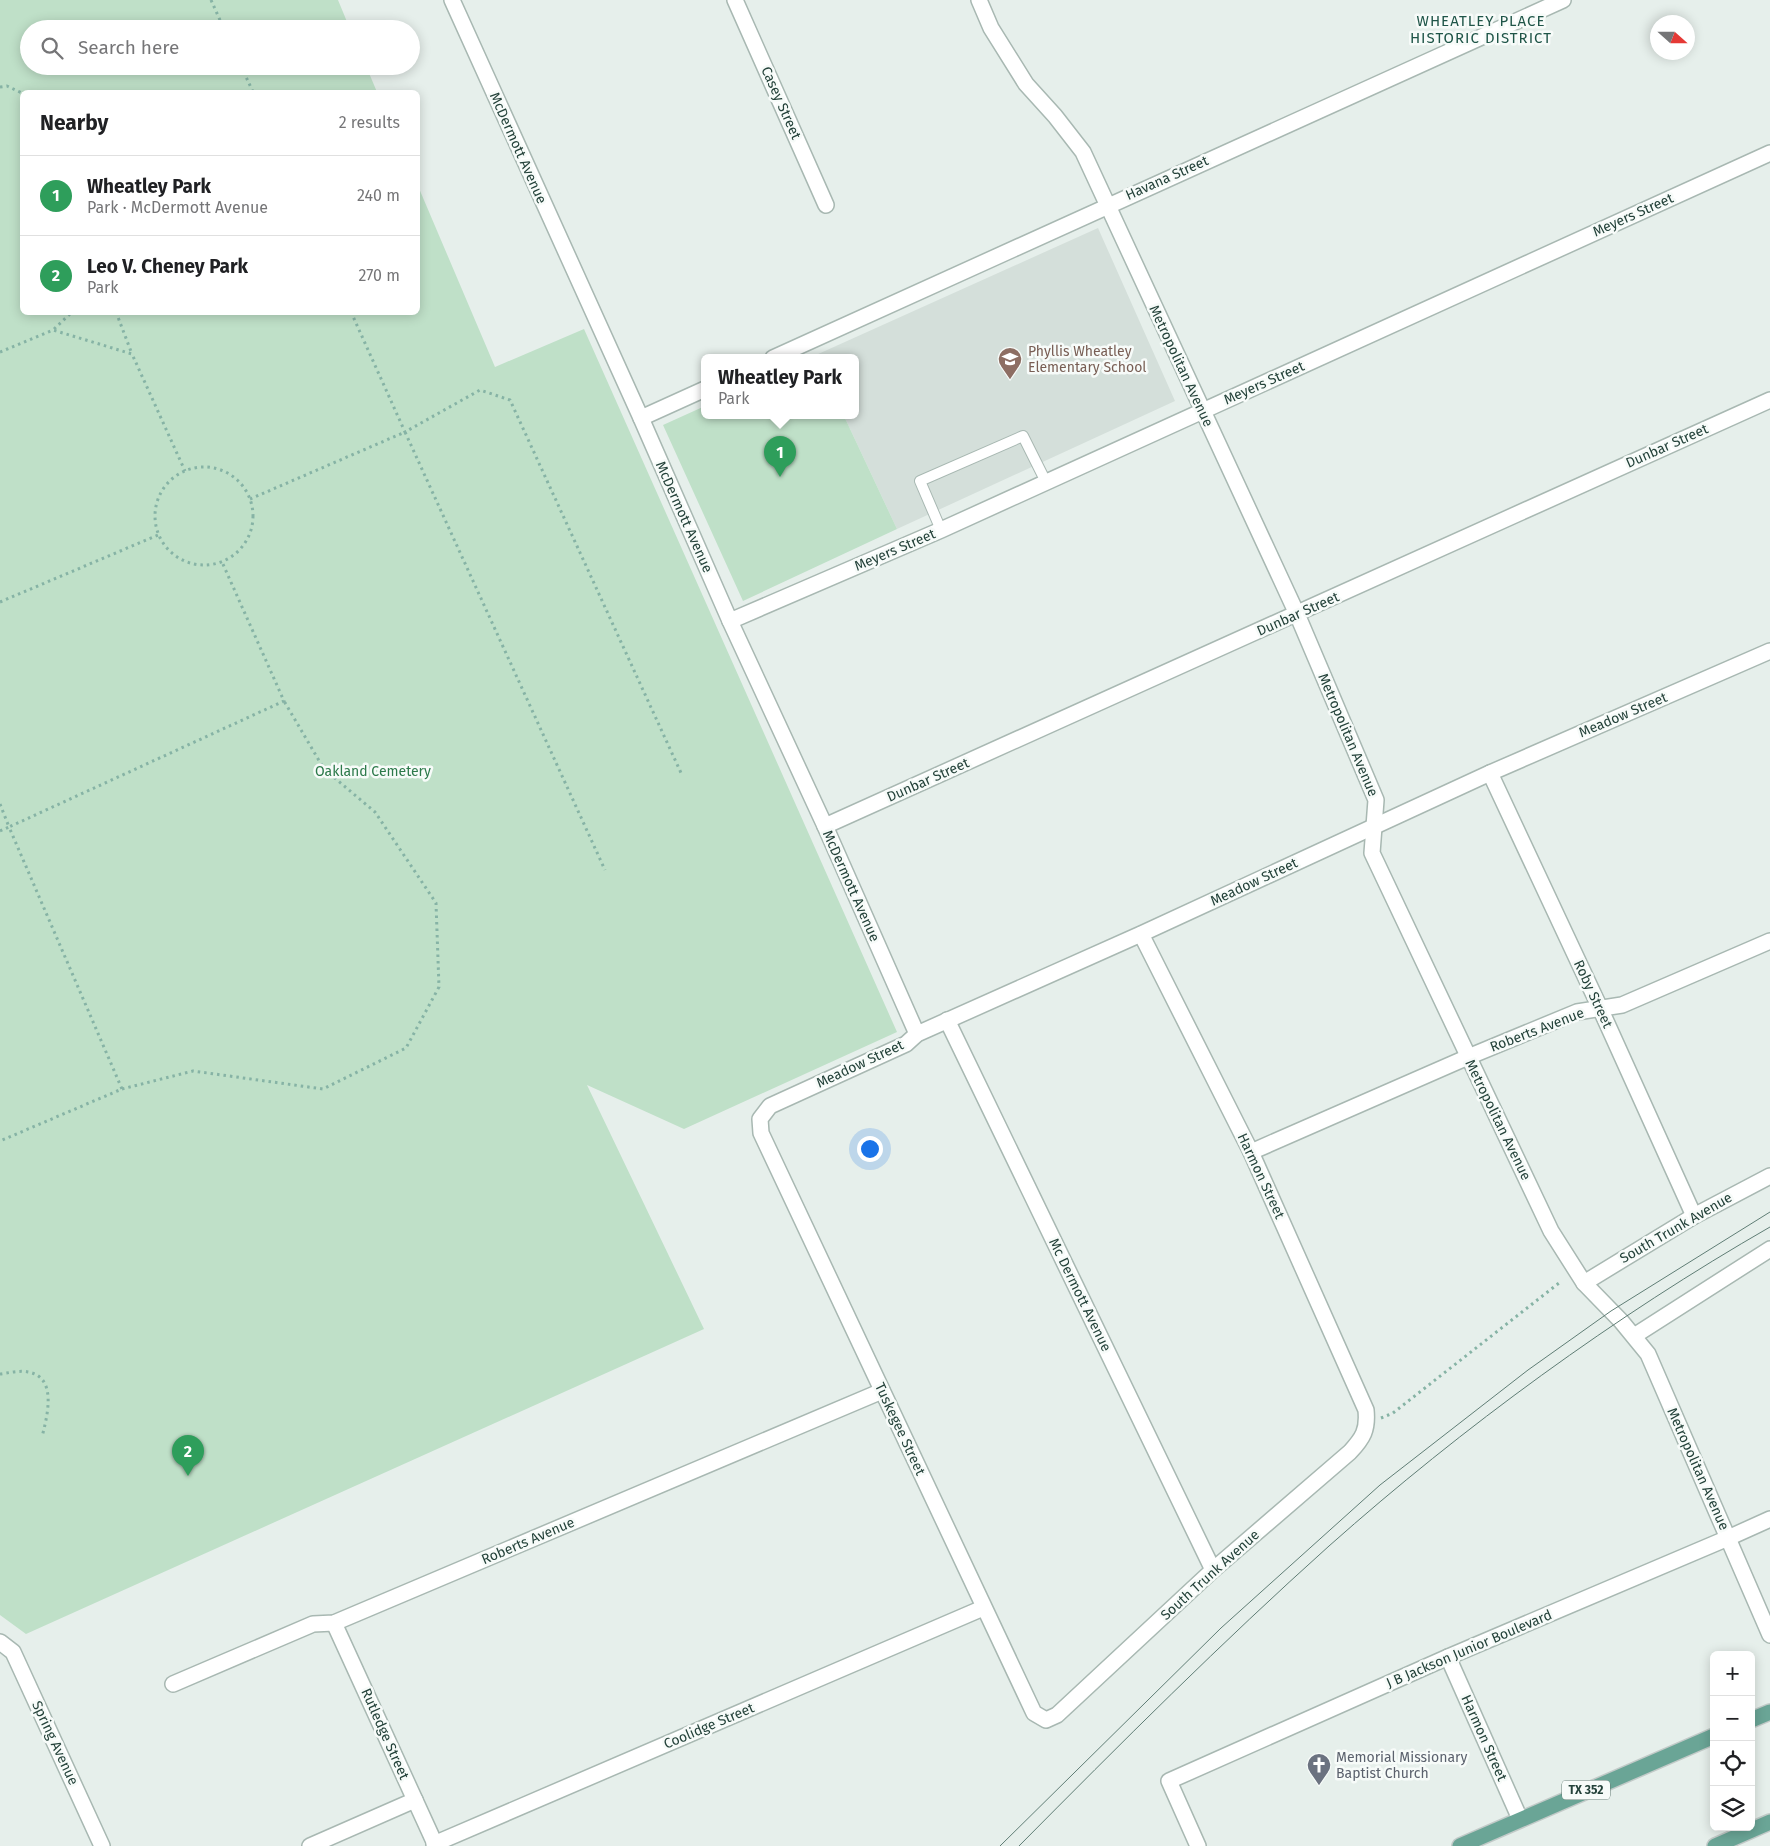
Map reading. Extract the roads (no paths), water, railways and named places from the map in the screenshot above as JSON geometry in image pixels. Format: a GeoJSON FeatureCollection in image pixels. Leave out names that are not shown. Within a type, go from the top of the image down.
{"type":"FeatureCollection","features":[{"type":"Feature","properties":{"kind":"main road"},"geometry":{"type":"LineString","coordinates":[[1755,1718],[1770,1712]]}},
{"type":"Feature","properties":{"kind":"main road","name":"TX 352"},"geometry":{"type":"LineString","coordinates":[[1460,1846],[1710,1738]]}},
{"type":"Feature","properties":{"kind":"main road"},"geometry":{"type":"LineString","coordinates":[[1716,1846],[1770,1822]]}},
{"type":"Feature","properties":{"kind":"street","name":"McDermott Avenue"},"geometry":{"type":"LineString","coordinates":[[452,0],[917,1034]]}},
{"type":"Feature","properties":{"kind":"street","name":"Casey Street"},"geometry":{"type":"LineString","coordinates":[[735,0],[826,205]]}},
{"type":"Feature","properties":{"kind":"street","name":"Metropolitan Avenue"},"geometry":{"type":"LineString","coordinates":[[979,0],[991,28],[1026,84],[1055,116],[1083,152],[1201,411],[1297,614],[1376,800],[1372,853],[1551,1231],[1584,1283],[1634,1336],[1648,1354],[1770,1635]]}},
{"type":"Feature","properties":{"kind":"street","name":"Havana Street"},"geometry":{"type":"LineString","coordinates":[[781,354],[1563,0]]}},
{"type":"Feature","properties":{"kind":"street","name":"Meyers Street"},"geometry":{"type":"LineString","coordinates":[[730,621],[941,530],[1770,153]]}},
{"type":"Feature","properties":{"kind":"street"},"geometry":{"type":"LineString","coordinates":[[641,418],[701,391]]}},
{"type":"Feature","properties":{"kind":"street","name":"Dunbar Street"},"geometry":{"type":"LineString","coordinates":[[825,826],[1770,400]]}},
{"type":"Feature","properties":{"kind":"street","name":"Meadow Street"},"geometry":{"type":"LineString","coordinates":[[761,1133],[760,1119],[770,1106],[906,1044],[917,1034],[1142,934],[1490,773],[1770,651]]}},
{"type":"Feature","properties":{"kind":"street","name":"Roby Street"},"geometry":{"type":"LineString","coordinates":[[1490,773],[1600,1008],[1694,1216]]}},
{"type":"Feature","properties":{"kind":"street","name":"Harmon Street"},"geometry":{"type":"LineString","coordinates":[[1142,934],[1251,1152],[1366,1410],[1367,1424]]}},
{"type":"Feature","properties":{"kind":"street","name":"Roberts Avenue"},"geometry":{"type":"LineString","coordinates":[[1251,1152],[1468,1057],[1577,1012],[1622,1005],[1770,941]]}},
{"type":"Feature","properties":{"kind":"street","name":"Mc Dermott Avenue"},"geometry":{"type":"LineString","coordinates":[[947,1020],[1213,1570]]}},
{"type":"Feature","properties":{"kind":"street","name":"Tuskegee Street"},"geometry":{"type":"LineString","coordinates":[[761,1133],[983,1608],[1034,1713],[1046,1720]]}},
{"type":"Feature","properties":{"kind":"street","name":"South Trunk Avenue"},"geometry":{"type":"LineString","coordinates":[[1584,1283],[1694,1216],[1770,1176]]}},
{"type":"Feature","properties":{"kind":"street"},"geometry":{"type":"LineString","coordinates":[[1634,1336],[1770,1250]]}},
{"type":"Feature","properties":{"kind":"street","name":"Roberts Avenue"},"geometry":{"type":"LineString","coordinates":[[173,1684],[313,1624],[334,1623],[882,1391]]}},
{"type":"Feature","properties":{"kind":"street","name":"South Trunk Avenue"},"geometry":{"type":"LineString","coordinates":[[1046,1720],[1057,1715],[1213,1570],[1350,1452],[1361,1440],[1367,1424]]}},
{"type":"Feature","properties":{"kind":"street","name":"J B Jackson Junior Boulevard"},"geometry":{"type":"LineString","coordinates":[[1198,1846],[1169,1781],[1448,1657],[1770,1519]]}},
{"type":"Feature","properties":{"kind":"street","name":"Coolidge Street"},"geometry":{"type":"LineString","coordinates":[[435,1845],[983,1608]]}},
{"type":"Feature","properties":{"kind":"street","name":"Rutledge Street"},"geometry":{"type":"LineString","coordinates":[[334,1623],[435,1845]]}},
{"type":"Feature","properties":{"kind":"street","name":"Spring Avenue"},"geometry":{"type":"LineString","coordinates":[[2,1642],[13,1652],[102,1846]]}},
{"type":"Feature","properties":{"kind":"street","name":"Harmon Street"},"geometry":{"type":"LineString","coordinates":[[1448,1657],[1520,1819]]}},
{"type":"Feature","properties":{"kind":"street"},"geometry":{"type":"LineString","coordinates":[[310,1846],[415,1800]]}},
{"type":"Feature","properties":{"kind":"lane"},"geometry":{"type":"LineString","coordinates":[[941,530],[920,481],[1023,436],[1046,482]]}},
{"type":"Feature","properties":{"kind":"tram line"},"geometry":{"type":"LineString","coordinates":[[1000,1846],[1221,1628],[1380,1485],[1528,1370],[1611,1311],[1770,1212]]}},
{"type":"Feature","properties":{"kind":"tram line"},"geometry":{"type":"LineString","coordinates":[[1019,1846],[1133,1732],[1289,1582],[1433,1458],[1542,1375],[1598,1336],[1712,1261],[1770,1227]]}},
{"type":"Feature","properties":{"kind":"place","name":"Phyllis Wheatley Elementary School"},"geometry":{"type":"Point","coordinates":[1010,380]}},
{"type":"Feature","properties":{"kind":"place","name":"Wheatley Park"},"geometry":{"type":"Point","coordinates":[780,477]}},
{"type":"Feature","properties":{"kind":"place","name":"Leo V. Cheney Park"},"geometry":{"type":"Point","coordinates":[188,1476]}},
{"type":"Feature","properties":{"kind":"place","name":"Memorial Missionary Baptist Church"},"geometry":{"type":"Point","coordinates":[1319,1786]}},
{"type":"Feature","properties":{"kind":"district","name":"WHEATLEY PLACE HISTORIC DISTRICT"},"geometry":{"type":"Point","coordinates":[1481,30]}},
{"type":"Feature","properties":{"kind":"park label","name":"Oakland Cemetery"},"geometry":{"type":"Point","coordinates":[373,771]}}]}
